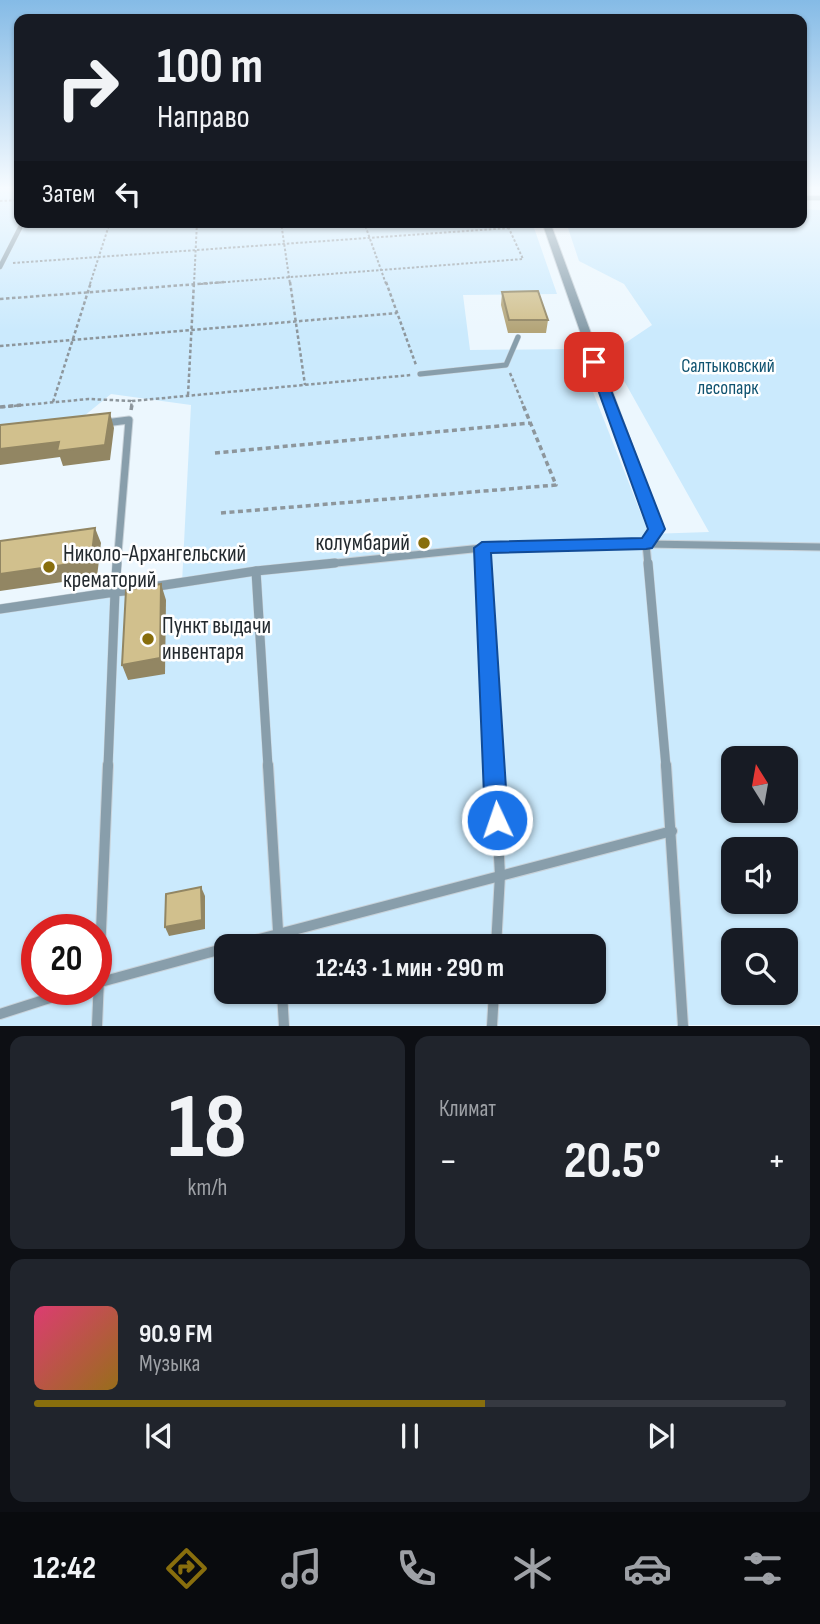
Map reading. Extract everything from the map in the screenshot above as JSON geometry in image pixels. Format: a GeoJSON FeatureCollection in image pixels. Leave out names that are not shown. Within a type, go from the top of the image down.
{"type":"FeatureCollection","features":[{"type":"Feature","properties":{"kind":"street"},"geometry":{"type":"LineString","coordinates":[[551,235],[656,529],[646,544]]}},
{"type":"Feature","properties":{"kind":"lane"},"geometry":{"type":"LineString","coordinates":[[1,265],[16,235]]}},
{"type":"Feature","properties":{"kind":"lane"},"geometry":{"type":"LineString","coordinates":[[420,374],[506,365],[518,337]]}},
{"type":"Feature","properties":{"kind":"lane"},"geometry":{"type":"LineString","coordinates":[[90,425],[129,420],[115,592],[101,914]]}},
{"type":"Feature","properties":{"kind":"lane"},"geometry":{"type":"LineString","coordinates":[[0,609],[256,570],[482,548],[646,544],[820,547]]}},
{"type":"Feature","properties":{"kind":"lane"},"geometry":{"type":"LineString","coordinates":[[646,544],[672,831],[683,1026]]}},
{"type":"Feature","properties":{"kind":"lane"},"geometry":{"type":"LineString","coordinates":[[482,548],[500,875],[497,934]]}},
{"type":"Feature","properties":{"kind":"lane"},"geometry":{"type":"LineString","coordinates":[[256,570],[278,933]]}},
{"type":"Feature","properties":{"kind":"lane"},"geometry":{"type":"LineString","coordinates":[[274,934],[672,831]]}},
{"type":"Feature","properties":{"kind":"lane"},"geometry":{"type":"LineString","coordinates":[[112,978],[214,951]]}},
{"type":"Feature","properties":{"kind":"lane"},"geometry":{"type":"LineString","coordinates":[[283,1004],[284,1026]]}},
{"type":"Feature","properties":{"kind":"lane"},"geometry":{"type":"LineString","coordinates":[[492,1026],[493,1004]]}},
{"type":"Feature","properties":{"kind":"lane"},"geometry":{"type":"LineString","coordinates":[[0,1014],[28,1005]]}},
{"type":"Feature","properties":{"kind":"lane"},"geometry":{"type":"LineString","coordinates":[[97,1005],[97,1026]]}},
{"type":"Feature","properties":{"kind":"path"},"geometry":{"type":"LineString","coordinates":[[53,402],[106,235]]}},
{"type":"Feature","properties":{"kind":"path"},"geometry":{"type":"LineString","coordinates":[[188,396],[196,235]]}},
{"type":"Feature","properties":{"kind":"path"},"geometry":{"type":"LineString","coordinates":[[283,235],[305,385]]}},
{"type":"Feature","properties":{"kind":"path"},"geometry":{"type":"LineString","coordinates":[[0,407],[89,399],[132,401],[420,374],[369,235]]}},
{"type":"Feature","properties":{"kind":"path"},"geometry":{"type":"LineString","coordinates":[[1,265],[413,235]]}},
{"type":"Feature","properties":{"kind":"path"},"geometry":{"type":"LineString","coordinates":[[0,299],[523,259],[512,235]]}},
{"type":"Feature","properties":{"kind":"path"},"geometry":{"type":"LineString","coordinates":[[0,346],[397,313]]}},
{"type":"Feature","properties":{"kind":"path"},"geometry":{"type":"LineString","coordinates":[[221,513],[556,485],[506,365]]}},
{"type":"Feature","properties":{"kind":"path"},"geometry":{"type":"LineString","coordinates":[[129,420],[132,401]]}},
{"type":"Feature","properties":{"kind":"path"},"geometry":{"type":"LineString","coordinates":[[215,453],[530,423]]}},
{"type":"Feature","properties":{"kind":"green space","name":"Салтыковский лесопарк"},"geometry":{"type":"Polygon","coordinates":[[[0,235],[536,235],[557,294],[463,295],[470,350],[576,349],[649,534],[709,532],[609,354],[652,325],[624,284],[579,261],[570,235],[820,235],[820,1025],[0,1026],[0,611],[182,583],[191,405],[111,394],[84,416],[0,427],[0,235]]]}},
{"type":"Feature","properties":{"kind":"building"},"geometry":{"type":"Polygon","coordinates":[[[538,291],[548,320],[509,320],[502,292],[538,291]]]}},
{"type":"Feature","properties":{"kind":"building"},"geometry":{"type":"Polygon","coordinates":[[[110,413],[105,445],[57,451],[59,442],[0,449],[0,425],[110,413]]]}},
{"type":"Feature","properties":{"kind":"building"},"geometry":{"type":"Polygon","coordinates":[[[95,528],[91,561],[0,574],[0,541],[95,528]]]}},
{"type":"Feature","properties":{"kind":"building","name":"Пункт выдачи инвентаря"},"geometry":{"type":"Polygon","coordinates":[[[161,584],[160,658],[122,665],[126,590],[161,584]]]}},
{"type":"Feature","properties":{"kind":"building"},"geometry":{"type":"Polygon","coordinates":[[[201,887],[202,920],[165,927],[166,894],[201,887]]]}},
{"type":"Feature","properties":{"kind":"place","name":"колумбарий"},"geometry":{"type":"Point","coordinates":[424,543]}},
{"type":"Feature","properties":{"kind":"place","name":"Николо-Архангельский крематорий"},"geometry":{"type":"Point","coordinates":[49,567]}},
{"type":"Feature","properties":{"kind":"place","name":"Пункт выдачи инвентаря"},"geometry":{"type":"Point","coordinates":[148,639]}},
{"type":"Feature","properties":{"kind":"route"},"geometry":{"type":"LineString","coordinates":[[497,820],[482,548],[646,544],[656,529],[594,362]]}}]}
